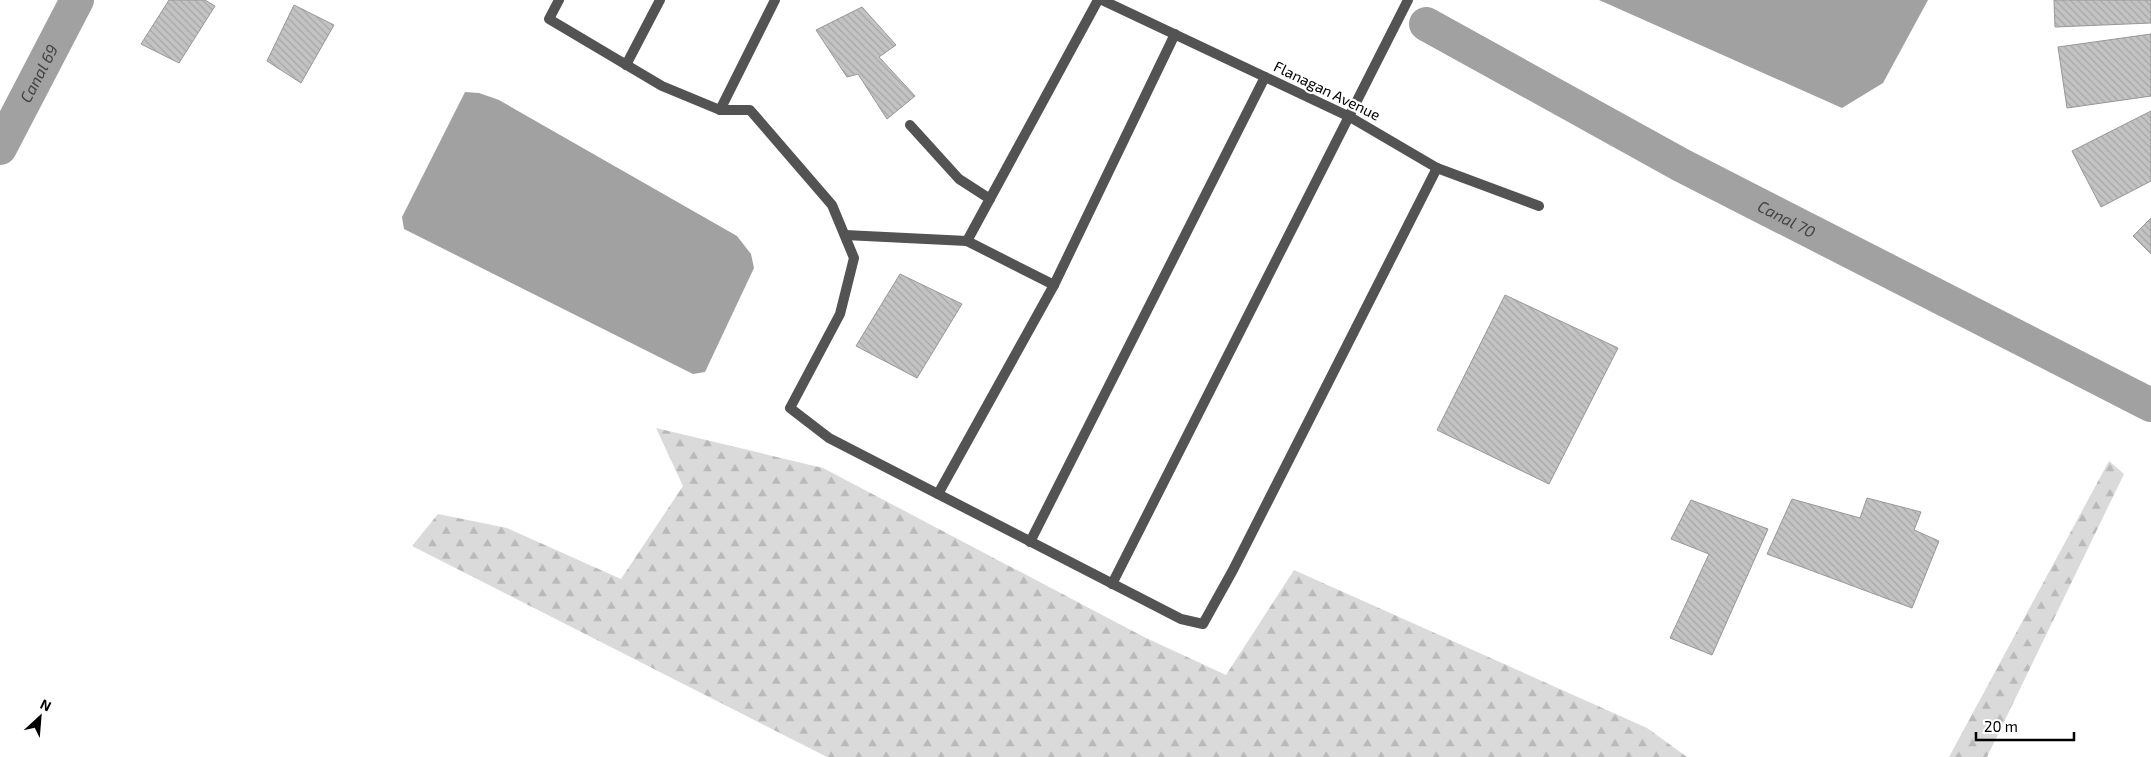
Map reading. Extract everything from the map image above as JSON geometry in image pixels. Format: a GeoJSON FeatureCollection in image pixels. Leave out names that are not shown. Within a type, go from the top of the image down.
{"type":"FeatureCollection","features":[{"type":"Feature","properties":{"kind":"street"},"geometry":{"type":"LineString","coordinates":[[559,0],[549,19],[662,86],[720,110],[750,110],[832,205],[854,258],[840,314],[790,408],[829,438],[1181,620],[1203,624],[1233,570],[1437,168]]}},
{"type":"Feature","properties":{"kind":"street"},"geometry":{"type":"LineString","coordinates":[[626,65],[660,0]]}},
{"type":"Feature","properties":{"kind":"street"},"geometry":{"type":"LineString","coordinates":[[720,110],[774,0]]}},
{"type":"Feature","properties":{"kind":"street"},"geometry":{"type":"LineString","coordinates":[[967,240],[1098,0]]}},
{"type":"Feature","properties":{"kind":"street","name":"Flanagan Avenue"},"geometry":{"type":"LineString","coordinates":[[1102,0],[1350,117],[1437,168],[1539,206]]}},
{"type":"Feature","properties":{"kind":"street"},"geometry":{"type":"LineString","coordinates":[[1112,584],[1408,0]]}},
{"type":"Feature","properties":{"kind":"street"},"geometry":{"type":"LineString","coordinates":[[938,494],[1054,285],[1175,34]]}},
{"type":"Feature","properties":{"kind":"street"},"geometry":{"type":"LineString","coordinates":[[1030,542],[1265,77]]}},
{"type":"Feature","properties":{"kind":"street"},"geometry":{"type":"LineString","coordinates":[[910,125],[960,179],[990,199]]}},
{"type":"Feature","properties":{"kind":"street"},"geometry":{"type":"LineString","coordinates":[[844,235],[967,240],[1054,285]]}},
{"type":"Feature","properties":{"kind":"green space"},"geometry":{"type":"Polygon","coordinates":[[[656,428],[823,468],[1144,637],[1226,675],[1294,570],[1647,728],[1687,757],[827,757],[412,546],[438,514],[507,528],[621,579],[683,486],[656,428]]]}},
{"type":"Feature","properties":{"kind":"green space"},"geometry":{"type":"Polygon","coordinates":[[[2109,461],[2124,474],[1987,757],[1949,757],[2109,461]]]}},
{"type":"Feature","properties":{"kind":"shaded area"},"geometry":{"type":"Polygon","coordinates":[[[1599,0],[1928,0],[1883,83],[1842,108],[1599,0]]]}},
{"type":"Feature","properties":{"kind":"shaded area"},"geometry":{"type":"Polygon","coordinates":[[[465,92],[479,93],[499,100],[737,236],[751,254],[754,268],[705,372],[693,374],[404,229],[402,217],[465,92]]]}},
{"type":"Feature","properties":{"kind":"building"},"geometry":{"type":"Polygon","coordinates":[[[169,0],[205,0],[215,6],[179,63],[141,44],[169,0]]]}},
{"type":"Feature","properties":{"kind":"building"},"geometry":{"type":"Polygon","coordinates":[[[2054,0],[2151,0],[2151,23],[2055,27],[2054,0]]]}},
{"type":"Feature","properties":{"kind":"building"},"geometry":{"type":"Polygon","coordinates":[[[294,5],[334,25],[301,83],[267,61],[294,5]]]}},
{"type":"Feature","properties":{"kind":"building"},"geometry":{"type":"Polygon","coordinates":[[[862,7],[896,45],[879,57],[915,96],[887,119],[858,74],[847,77],[816,30],[862,7]]]}},
{"type":"Feature","properties":{"kind":"building"},"geometry":{"type":"Polygon","coordinates":[[[2151,34],[2151,96],[2067,108],[2058,47],[2151,34]]]}},
{"type":"Feature","properties":{"kind":"building"},"geometry":{"type":"Polygon","coordinates":[[[2151,111],[2151,181],[2101,207],[2072,151],[2151,111]]]}},
{"type":"Feature","properties":{"kind":"building"},"geometry":{"type":"Polygon","coordinates":[[[2151,218],[2151,254],[2133,236],[2151,218]]]}},
{"type":"Feature","properties":{"kind":"building"},"geometry":{"type":"Polygon","coordinates":[[[900,274],[962,304],[917,378],[856,346],[900,274]]]}},
{"type":"Feature","properties":{"kind":"building"},"geometry":{"type":"Polygon","coordinates":[[[1505,295],[1618,348],[1549,484],[1437,430],[1505,295]]]}},
{"type":"Feature","properties":{"kind":"building"},"geometry":{"type":"Polygon","coordinates":[[[1867,498],[1921,512],[1914,530],[1939,541],[1912,608],[1767,554],[1792,499],[1860,518],[1867,498]]]}},
{"type":"Feature","properties":{"kind":"building"},"geometry":{"type":"Polygon","coordinates":[[[1691,500],[1768,529],[1712,655],[1670,638],[1709,554],[1671,539],[1691,500]]]}},
{"type":"Feature","properties":{"kind":"waterway","name":"Canal 69"},"geometry":{"type":"LineString","coordinates":[[0,148],[77,0]]}},
{"type":"Feature","properties":{"kind":"waterway","name":"Canal 70"},"geometry":{"type":"LineString","coordinates":[[1426,24],[1681,165],[2151,405]]}}]}
